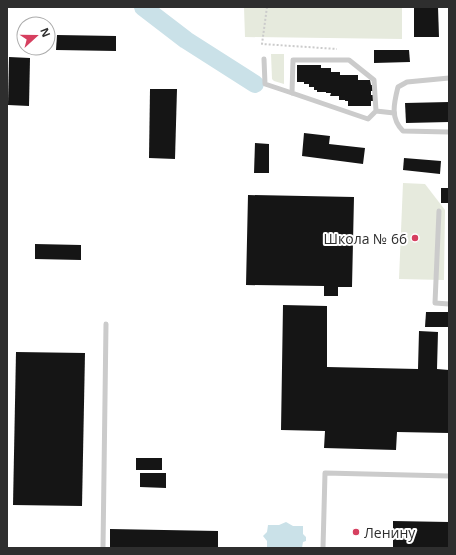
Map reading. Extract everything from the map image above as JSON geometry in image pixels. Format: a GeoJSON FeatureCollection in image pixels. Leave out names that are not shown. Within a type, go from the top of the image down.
{"type":"FeatureCollection","features":[{"type":"Feature","properties":{"kind":"lane"},"geometry":{"type":"LineString","coordinates":[[264,59],[265,84],[368,119],[376,111],[374,80],[349,60],[293,60],[292,93]]}},
{"type":"Feature","properties":{"kind":"lane"},"geometry":{"type":"LineString","coordinates":[[449,78],[407,82],[398,87],[394,113],[396,124],[403,131],[449,132]]}},
{"type":"Feature","properties":{"kind":"lane"},"geometry":{"type":"LineString","coordinates":[[376,111],[394,113]]}},
{"type":"Feature","properties":{"kind":"lane"},"geometry":{"type":"LineString","coordinates":[[439,211],[436,303],[449,304]]}},
{"type":"Feature","properties":{"kind":"lane"},"geometry":{"type":"LineString","coordinates":[[103,548],[106,324]]}},
{"type":"Feature","properties":{"kind":"lane"},"geometry":{"type":"LineString","coordinates":[[323,548],[325,473],[449,476]]}},
{"type":"Feature","properties":{"kind":"path"},"geometry":{"type":"LineString","coordinates":[[267,7],[262,44],[337,49]]}},
{"type":"Feature","properties":{"kind":"shaded area"},"geometry":{"type":"Polygon","coordinates":[[[244,7],[402,7],[402,39],[245,37],[244,7]]]}},
{"type":"Feature","properties":{"kind":"shaded area"},"geometry":{"type":"Polygon","coordinates":[[[271,54],[284,54],[284,84],[272,79],[271,54]]]}},
{"type":"Feature","properties":{"kind":"shaded area"},"geometry":{"type":"Polygon","coordinates":[[[403,183],[425,184],[445,210],[444,280],[399,279],[403,183]]]}},
{"type":"Feature","properties":{"kind":"water"},"geometry":{"type":"Polygon","coordinates":[[[286,522],[293,526],[303,526],[303,534],[306,537],[306,541],[303,542],[302,548],[267,548],[267,541],[263,536],[267,532],[268,525],[279,525],[286,522]]]}},
{"type":"Feature","properties":{"kind":"building"},"geometry":{"type":"Polygon","coordinates":[[[414,7],[438,7],[439,37],[414,37],[414,7]]]}},
{"type":"Feature","properties":{"kind":"building"},"geometry":{"type":"Polygon","coordinates":[[[57,35],[116,36],[116,51],[56,50],[57,35]]]}},
{"type":"Feature","properties":{"kind":"building"},"geometry":{"type":"Polygon","coordinates":[[[374,50],[409,50],[410,62],[374,63],[374,50]]]}},
{"type":"Feature","properties":{"kind":"building"},"geometry":{"type":"Polygon","coordinates":[[[9,57],[30,58],[29,106],[8,105],[9,57]]]}},
{"type":"Feature","properties":{"kind":"building"},"geometry":{"type":"Polygon","coordinates":[[[297,65],[321,65],[321,68],[331,68],[331,72],[340,72],[340,75],[358,75],[358,80],[370,80],[371,85],[373,85],[371,95],[373,95],[373,101],[371,101],[371,106],[348,106],[348,101],[339,100],[339,96],[330,96],[331,93],[326,92],[317,92],[317,90],[314,90],[314,87],[309,87],[309,84],[297,82],[297,65]]]}},
{"type":"Feature","properties":{"kind":"building"},"geometry":{"type":"Polygon","coordinates":[[[150,89],[177,89],[175,159],[149,158],[150,89]]]}},
{"type":"Feature","properties":{"kind":"building"},"geometry":{"type":"Polygon","coordinates":[[[449,102],[449,122],[406,123],[405,103],[449,102]]]}},
{"type":"Feature","properties":{"kind":"building"},"geometry":{"type":"Polygon","coordinates":[[[304,133],[330,136],[329,144],[365,148],[363,164],[302,156],[304,133]]]}},
{"type":"Feature","properties":{"kind":"building"},"geometry":{"type":"Polygon","coordinates":[[[255,143],[269,144],[269,173],[254,173],[255,143]]]}},
{"type":"Feature","properties":{"kind":"building"},"geometry":{"type":"Polygon","coordinates":[[[404,158],[441,161],[440,174],[403,170],[404,158]]]}},
{"type":"Feature","properties":{"kind":"building"},"geometry":{"type":"Polygon","coordinates":[[[441,188],[449,188],[449,203],[441,203],[441,188]]]}},
{"type":"Feature","properties":{"kind":"building"},"geometry":{"type":"Polygon","coordinates":[[[248,195],[354,197],[352,287],[338,287],[338,296],[324,296],[324,286],[246,285],[248,195]]]}},
{"type":"Feature","properties":{"kind":"building"},"geometry":{"type":"Polygon","coordinates":[[[35,244],[81,245],[81,260],[35,259],[35,244]]]}},
{"type":"Feature","properties":{"kind":"building"},"geometry":{"type":"Polygon","coordinates":[[[283,305],[327,306],[327,367],[418,369],[419,331],[438,332],[437,369],[449,370],[449,433],[397,432],[396,450],[324,448],[325,431],[281,430],[283,305]]]}},
{"type":"Feature","properties":{"kind":"building"},"geometry":{"type":"Polygon","coordinates":[[[426,312],[449,312],[449,327],[425,327],[426,312]]]}},
{"type":"Feature","properties":{"kind":"building"},"geometry":{"type":"Polygon","coordinates":[[[16,352],[85,353],[82,506],[13,505],[16,352]]]}},
{"type":"Feature","properties":{"kind":"building"},"geometry":{"type":"Polygon","coordinates":[[[136,458],[162,458],[162,470],[136,470],[136,458]]]}},
{"type":"Feature","properties":{"kind":"building"},"geometry":{"type":"Polygon","coordinates":[[[140,473],[166,473],[166,488],[140,487],[140,473]]]}},
{"type":"Feature","properties":{"kind":"building"},"geometry":{"type":"Polygon","coordinates":[[[393,521],[449,522],[449,548],[393,548],[393,521]]]}},
{"type":"Feature","properties":{"kind":"building"},"geometry":{"type":"Polygon","coordinates":[[[110,529],[218,531],[218,548],[110,548],[110,529]]]}},
{"type":"Feature","properties":{"kind":"waterway"},"geometry":{"type":"LineString","coordinates":[[143,7],[186,40],[255,84]]}},
{"type":"Feature","properties":{"kind":"place","name":"Школа № 66"},"geometry":{"type":"Point","coordinates":[415,238]}},
{"type":"Feature","properties":{"kind":"place","name":"Ленину"},"geometry":{"type":"Point","coordinates":[356,532]}}]}
